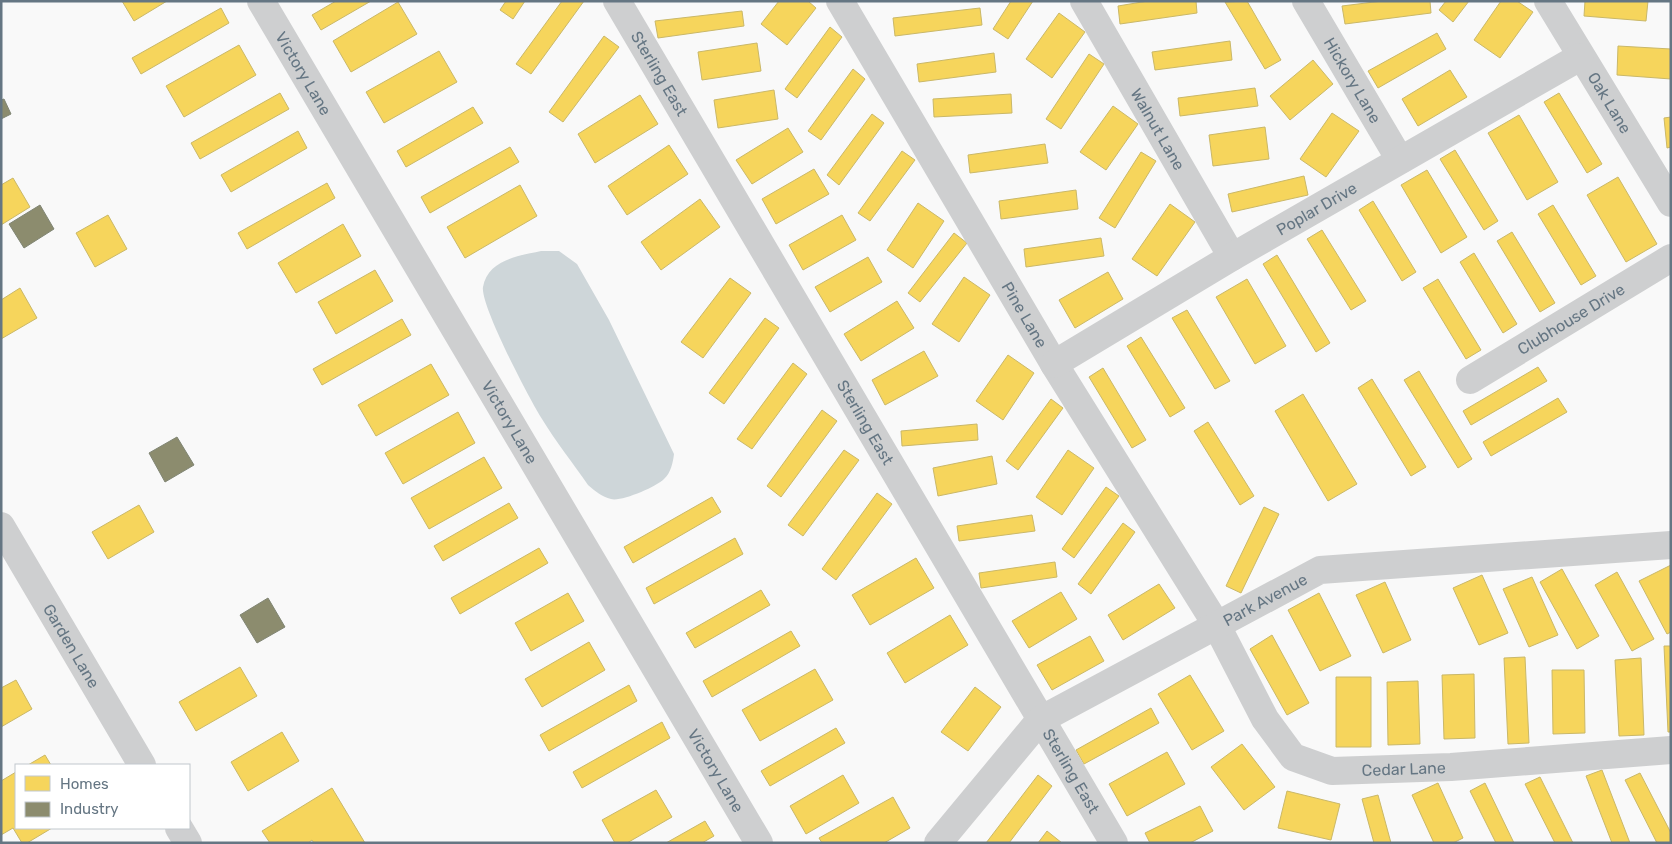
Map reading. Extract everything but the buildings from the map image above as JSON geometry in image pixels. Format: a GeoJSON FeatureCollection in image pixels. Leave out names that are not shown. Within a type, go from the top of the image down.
{"type":"FeatureCollection","features":[{"type":"Feature","properties":{"kind":"street","name":"Victory Lane"},"geometry":{"type":"LineString","coordinates":[[261,1],[759,843]]}},
{"type":"Feature","properties":{"kind":"street","name":"Sterling East"},"geometry":{"type":"LineString","coordinates":[[617,1],[1114,843]]}},
{"type":"Feature","properties":{"kind":"street","name":"Pine Lane"},"geometry":{"type":"LineString","coordinates":[[840,1],[1054,364],[1216,624]]}},
{"type":"Feature","properties":{"kind":"street","name":"Walnut Lane"},"geometry":{"type":"LineString","coordinates":[[1084,1],[1232,257]]}},
{"type":"Feature","properties":{"kind":"street","name":"Hickory Lane"},"geometry":{"type":"LineString","coordinates":[[1306,1],[1400,160]]}},
{"type":"Feature","properties":{"kind":"street","name":"Oak Lane"},"geometry":{"type":"LineString","coordinates":[[1548,1],[1580,57],[1671,203]]}},
{"type":"Feature","properties":{"kind":"street","name":"Poplar Drive"},"geometry":{"type":"LineString","coordinates":[[1054,364],[1232,257],[1580,57]]}},
{"type":"Feature","properties":{"kind":"street","name":"Clubhouse Drive"},"geometry":{"type":"LineString","coordinates":[[1470,380],[1671,258]]}},
{"type":"Feature","properties":{"kind":"street","name":"Garden Lane"},"geometry":{"type":"LineString","coordinates":[[1,526],[141,764]]}},
{"type":"Feature","properties":{"kind":"street","name":"Park Avenue"},"geometry":{"type":"LineString","coordinates":[[938,843],[1040,720],[1216,624],[1320,570],[1671,545]]}},
{"type":"Feature","properties":{"kind":"street","name":"Cedar Lane"},"geometry":{"type":"LineString","coordinates":[[1216,624],[1265,719],[1293,757],[1332,771],[1451,767],[1671,750]]}},
{"type":"Feature","properties":{"kind":"street"},"geometry":{"type":"LineString","coordinates":[[180,829],[188,843]]}},
{"type":"Feature","properties":{"kind":"shaded area"},"geometry":{"type":"Polygon","coordinates":[[[541,251],[559,251],[577,264],[609,320],[674,454],[668,474],[654,486],[616,499],[611,499],[596,492],[588,485],[553,436],[517,374],[489,313],[483,287],[491,270],[506,260],[541,251]]]}}]}
